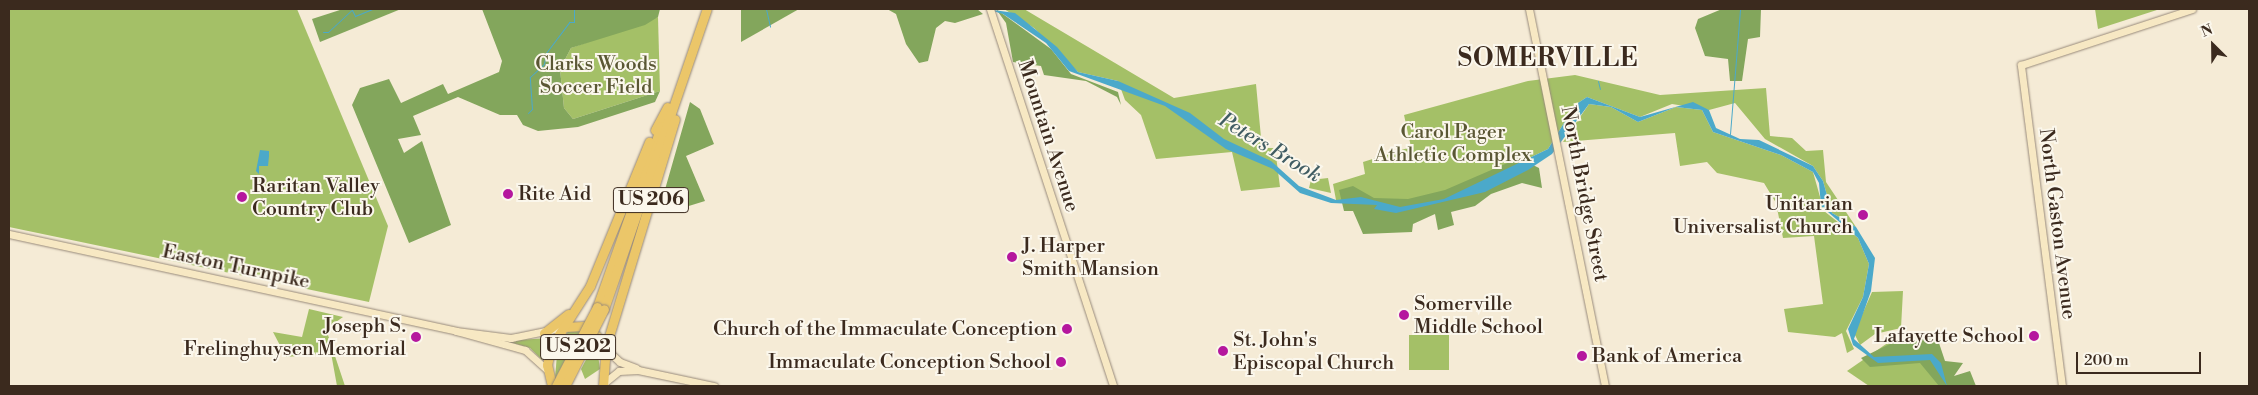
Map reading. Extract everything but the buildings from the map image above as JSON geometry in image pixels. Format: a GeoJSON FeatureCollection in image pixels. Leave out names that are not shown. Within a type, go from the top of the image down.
{"type":"FeatureCollection","features":[{"type":"Feature","properties":{"kind":"highway","name":"US 202"},"geometry":{"type":"LineString","coordinates":[[556,386],[600,308],[701,9]]}},
{"type":"Feature","properties":{"kind":"highway","name":"US 202"},"geometry":{"type":"LineString","coordinates":[[565,386],[600,308],[707,9]]}},
{"type":"Feature","properties":{"kind":"highway","name":"US 206"},"geometry":{"type":"LineString","coordinates":[[603,385],[607,348],[692,52]]}},
{"type":"Feature","properties":{"kind":"highway","name":"US 206"},"geometry":{"type":"LineString","coordinates":[[552,386],[548,373],[551,347],[588,291],[667,107]]}},
{"type":"Feature","properties":{"kind":"highway"},"geometry":{"type":"LineString","coordinates":[[544,333],[568,315],[603,254]]}},
{"type":"Feature","properties":{"kind":"highway"},"geometry":{"type":"LineString","coordinates":[[565,327],[587,326],[607,348]]}},
{"type":"Feature","properties":{"kind":"highway"},"geometry":{"type":"LineString","coordinates":[[544,386],[548,373]]}},
{"type":"Feature","properties":{"kind":"street","name":"North Bridge Street"},"geometry":{"type":"LineString","coordinates":[[1529,9],[1555,124],[1605,386]]}},
{"type":"Feature","properties":{"kind":"street","name":"North Gaston Avenue"},"geometry":{"type":"LineString","coordinates":[[2062,386],[2021,65],[2192,9]]}},
{"type":"Feature","properties":{"kind":"street","name":"Mountain Avenue"},"geometry":{"type":"LineString","coordinates":[[990,10],[1113,386]]}},
{"type":"Feature","properties":{"kind":"street","name":"Easton Turnpike"},"geometry":{"type":"LineString","coordinates":[[9,234],[456,331],[525,350],[548,373]]}},
{"type":"Feature","properties":{"kind":"street","name":"Easton Turnpike"},"geometry":{"type":"LineString","coordinates":[[456,331],[511,338],[544,333],[565,327]]}},
{"type":"Feature","properties":{"kind":"street"},"geometry":{"type":"LineString","coordinates":[[607,348],[638,370]]}},
{"type":"Feature","properties":{"kind":"street"},"geometry":{"type":"LineString","coordinates":[[603,385],[618,371],[638,370],[714,386]]}},
{"type":"Feature","properties":{"kind":"green space"},"geometry":{"type":"Polygon","coordinates":[[[9,9],[297,9],[388,226],[369,302],[9,227],[9,9]]]}},
{"type":"Feature","properties":{"kind":"green space"},"geometry":{"type":"Polygon","coordinates":[[[343,9],[401,9],[320,42],[312,19],[343,9]]]}},
{"type":"Feature","properties":{"kind":"green space"},"geometry":{"type":"Polygon","coordinates":[[[482,9],[660,9],[658,17],[645,25],[571,48],[560,69],[564,108],[573,119],[660,91],[655,102],[578,127],[538,131],[523,125],[517,115],[500,115],[458,97],[413,116],[421,135],[398,139],[404,153],[422,141],[451,225],[409,243],[352,105],[360,88],[389,79],[401,103],[443,84],[448,94],[499,72],[502,61],[482,9]]]}},
{"type":"Feature","properties":{"kind":"green space"},"geometry":{"type":"Polygon","coordinates":[[[741,9],[799,9],[741,42],[741,9]]]}},
{"type":"Feature","properties":{"kind":"green space"},"geometry":{"type":"Polygon","coordinates":[[[887,9],[977,9],[983,14],[955,23],[945,21],[936,28],[928,61],[919,63],[906,44],[896,14],[887,9]]]}},
{"type":"Feature","properties":{"kind":"green space"},"geometry":{"type":"Polygon","coordinates":[[[996,9],[1051,49],[1071,74],[1118,92],[1121,105],[1117,97],[1086,81],[1044,75],[1041,66],[1013,62],[1006,23],[996,9]]]}},
{"type":"Feature","properties":{"kind":"green space"},"geometry":{"type":"Polygon","coordinates":[[[1004,9],[1024,9],[1174,98],[1256,84],[1262,148],[1275,148],[1280,187],[1241,191],[1232,152],[1156,159],[1141,115],[1125,100],[1118,81],[1078,72],[1034,28],[1004,9]]]}},
{"type":"Feature","properties":{"kind":"green space"},"geometry":{"type":"Polygon","coordinates":[[[1722,9],[1761,9],[1760,37],[1748,39],[1742,81],[1730,81],[1728,59],[1705,56],[1695,28],[1698,19],[1722,9]]]}},
{"type":"Feature","properties":{"kind":"green space"},"geometry":{"type":"Polygon","coordinates":[[[2095,9],[2160,9],[2098,29],[2095,9]]]}},
{"type":"Feature","properties":{"kind":"green space","name":"Clarks Woods Soccer Field"},"geometry":{"type":"Polygon","coordinates":[[[658,17],[660,91],[573,119],[564,108],[560,69],[571,48],[658,17]]]}},
{"type":"Feature","properties":{"kind":"green space","name":"Carol Pager Athletic Complex"},"geometry":{"type":"Polygon","coordinates":[[[1575,75],[1660,95],[1766,88],[1770,136],[1792,138],[1806,151],[1823,150],[1826,182],[1856,227],[1832,213],[1823,181],[1813,166],[1765,139],[1735,103],[1709,110],[1672,104],[1640,117],[1587,97],[1575,105],[1548,149],[1444,199],[1336,200],[1333,184],[1365,174],[1363,162],[1411,147],[1404,115],[1528,81],[1575,75]]]}},
{"type":"Feature","properties":{"kind":"green space"},"geometry":{"type":"Polygon","coordinates":[[[690,102],[700,109],[714,144],[686,156],[705,201],[666,213],[662,200],[690,102]]]}},
{"type":"Feature","properties":{"kind":"green space"},"geometry":{"type":"Polygon","coordinates":[[[1589,104],[1611,107],[1638,122],[1676,107],[1702,110],[1713,132],[1781,155],[1813,172],[1824,211],[1858,238],[1869,264],[1863,297],[1846,331],[1854,349],[1847,353],[1842,333],[1835,337],[1788,332],[1784,309],[1823,304],[1814,236],[1783,238],[1776,203],[1764,183],[1717,173],[1707,162],[1680,166],[1675,133],[1563,142],[1589,104]]]}},
{"type":"Feature","properties":{"kind":"green space"},"geometry":{"type":"Polygon","coordinates":[[[1519,158],[1539,168],[1542,188],[1522,183],[1491,194],[1475,206],[1451,212],[1454,225],[1438,230],[1435,214],[1413,224],[1412,232],[1363,234],[1353,211],[1344,211],[1339,190],[1353,186],[1374,198],[1408,199],[1445,190],[1519,158]]]}},
{"type":"Feature","properties":{"kind":"green space"},"geometry":{"type":"Polygon","coordinates":[[[1328,178],[1331,193],[1309,188],[1311,180],[1328,178]]]}},
{"type":"Feature","properties":{"kind":"green space"},"geometry":{"type":"Polygon","coordinates":[[[1903,291],[1901,328],[1875,334],[1860,345],[1854,333],[1872,292],[1903,291]]]}},
{"type":"Feature","properties":{"kind":"green space"},"geometry":{"type":"Polygon","coordinates":[[[309,309],[343,317],[326,329],[345,386],[337,386],[331,353],[286,357],[273,332],[302,337],[309,309]]]}},
{"type":"Feature","properties":{"kind":"green space"},"geometry":{"type":"Polygon","coordinates":[[[581,331],[555,379],[558,342],[568,332],[581,331]]]}},
{"type":"Feature","properties":{"kind":"green space"},"geometry":{"type":"Polygon","coordinates":[[[1409,335],[1449,335],[1449,370],[1409,370],[1409,335]]]}},
{"type":"Feature","properties":{"kind":"green space"},"geometry":{"type":"Polygon","coordinates":[[[1937,337],[1945,361],[1963,363],[1954,376],[1970,371],[1976,386],[1939,386],[1920,363],[1870,367],[1861,358],[1892,343],[1937,337]]]}},
{"type":"Feature","properties":{"kind":"green space"},"geometry":{"type":"Polygon","coordinates":[[[548,338],[542,360],[530,348],[505,341],[548,338]]]}},
{"type":"Feature","properties":{"kind":"green space"},"geometry":{"type":"Polygon","coordinates":[[[1936,338],[1943,386],[1869,386],[1847,371],[1889,342],[1936,338]]]}},
{"type":"Feature","properties":{"kind":"green space"},"geometry":{"type":"Polygon","coordinates":[[[596,341],[600,369],[585,379],[581,369],[596,341]]]}},
{"type":"Feature","properties":{"kind":"water"},"geometry":{"type":"Polygon","coordinates":[[[986,9],[1015,13],[1057,47],[1078,72],[1118,81],[1190,113],[1224,139],[1271,161],[1299,186],[1336,200],[1361,197],[1400,207],[1444,199],[1548,149],[1575,105],[1587,97],[1640,117],[1693,102],[1709,110],[1716,128],[1740,139],[1759,140],[1813,166],[1823,181],[1832,213],[1856,227],[1875,258],[1871,291],[1854,339],[1874,357],[1932,354],[1941,363],[1947,386],[1930,360],[1878,363],[1853,345],[1848,329],[1863,297],[1869,264],[1858,238],[1821,206],[1819,183],[1813,172],[1781,155],[1713,132],[1702,110],[1676,107],[1638,122],[1611,107],[1589,104],[1552,154],[1528,170],[1485,192],[1396,213],[1374,209],[1377,205],[1331,203],[1300,193],[1273,169],[1226,149],[1165,106],[1069,71],[1046,43],[1003,14],[986,9]]]}},
{"type":"Feature","properties":{"kind":"water"},"geometry":{"type":"Polygon","coordinates":[[[260,150],[269,151],[269,156],[268,166],[259,166],[259,174],[256,171],[260,150]]]}},
{"type":"Feature","properties":{"kind":"waterway"},"geometry":{"type":"LineString","coordinates":[[323,32],[328,32],[352,10],[355,16],[372,9]]}},
{"type":"Feature","properties":{"kind":"waterway"},"geometry":{"type":"LineString","coordinates":[[528,113],[532,109],[530,77],[544,64],[546,53],[569,22],[574,22],[574,9]]}},
{"type":"Feature","properties":{"kind":"waterway"},"geometry":{"type":"LineString","coordinates":[[766,9],[770,27]]}},
{"type":"Feature","properties":{"kind":"waterway"},"geometry":{"type":"LineString","coordinates":[[1730,134],[1740,9]]}},
{"type":"Feature","properties":{"kind":"waterway"},"geometry":{"type":"LineString","coordinates":[[1598,81],[1600,89]]}},
{"type":"Feature","properties":{"kind":"place","name":"Rite Aid"},"geometry":{"type":"Point","coordinates":[508,194]}},
{"type":"Feature","properties":{"kind":"place","name":"Raritan Valley Country Club"},"geometry":{"type":"Point","coordinates":[242,197]}},
{"type":"Feature","properties":{"kind":"place","name":"Unitarian Universalist Church"},"geometry":{"type":"Point","coordinates":[1863,215]}},
{"type":"Feature","properties":{"kind":"place","name":"J. Harper Smith Mansion"},"geometry":{"type":"Point","coordinates":[1012,257]}},
{"type":"Feature","properties":{"kind":"place","name":"Somerville Middle School"},"geometry":{"type":"Point","coordinates":[1404,315]}},
{"type":"Feature","properties":{"kind":"place","name":"Church of the Immaculate Conception"},"geometry":{"type":"Point","coordinates":[1067,329]}},
{"type":"Feature","properties":{"kind":"place","name":"Lafayette School"},"geometry":{"type":"Point","coordinates":[2034,336]}},
{"type":"Feature","properties":{"kind":"place","name":"Joseph S. Frelinghuysen Memorial"},"geometry":{"type":"Point","coordinates":[416,337]}},
{"type":"Feature","properties":{"kind":"place","name":"St. John's Episcopal Church"},"geometry":{"type":"Point","coordinates":[1223,351]}},
{"type":"Feature","properties":{"kind":"place","name":"Bank of America"},"geometry":{"type":"Point","coordinates":[1582,356]}},
{"type":"Feature","properties":{"kind":"place","name":"Immaculate Conception School"},"geometry":{"type":"Point","coordinates":[1061,362]}},
{"type":"Feature","properties":{"kind":"district","name":"SOMERVILLE"},"geometry":{"type":"Point","coordinates":[1548,59]}},
{"type":"Feature","properties":{"kind":"water label","name":"Peters Brook"},"geometry":{"type":"Point","coordinates":[1270,148]}}]}
